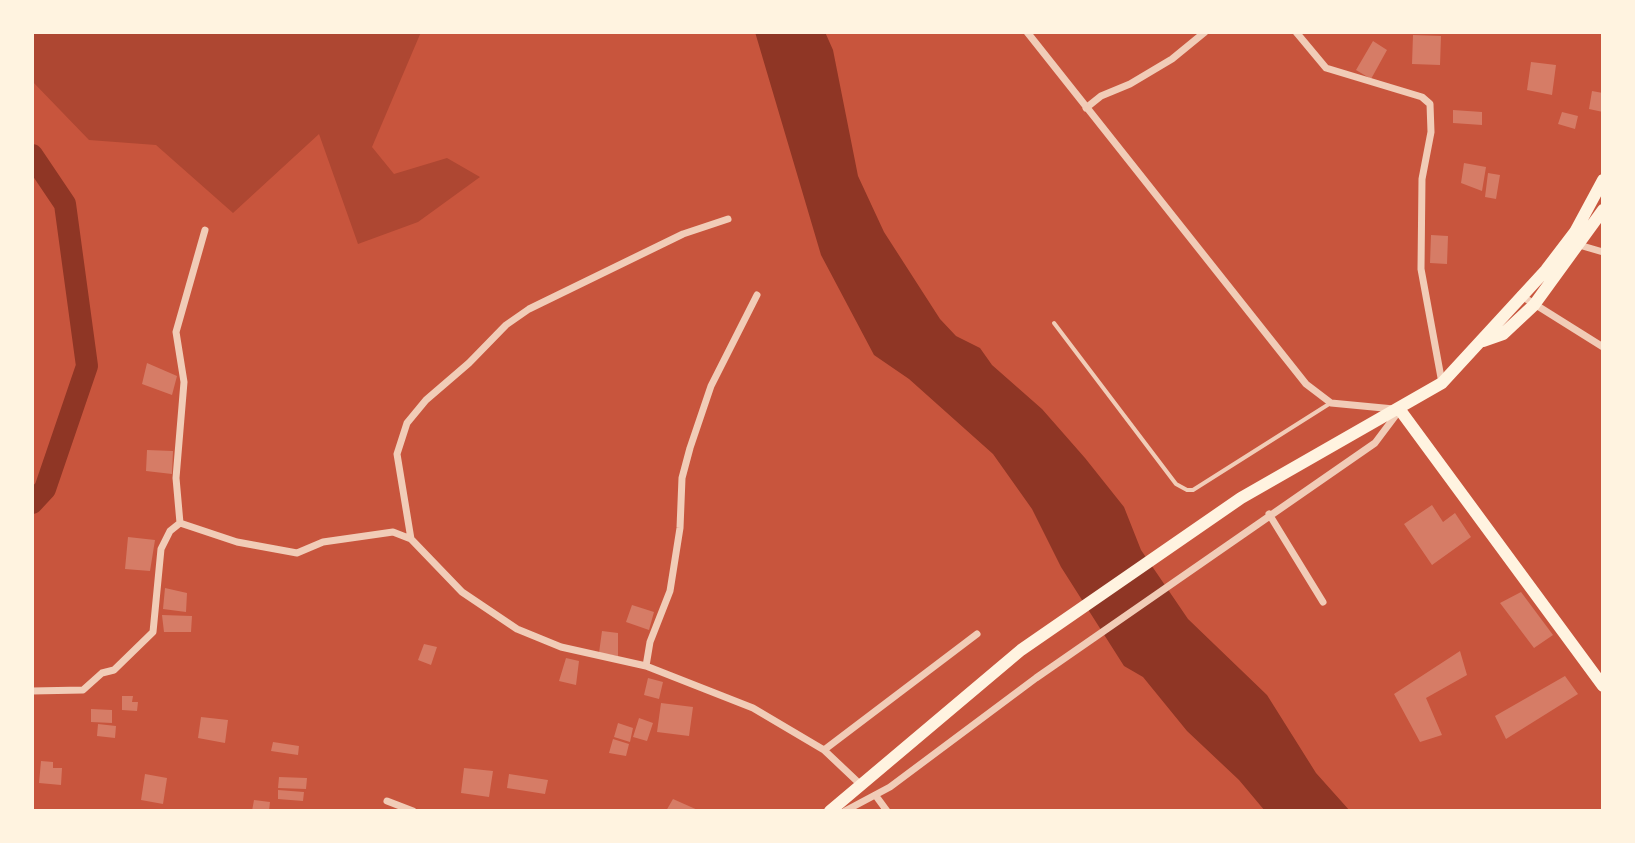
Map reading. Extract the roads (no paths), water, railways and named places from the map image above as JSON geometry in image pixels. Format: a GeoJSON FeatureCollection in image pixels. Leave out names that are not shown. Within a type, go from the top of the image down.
{"type":"FeatureCollection","features":[{"type":"Feature","properties":{"kind":"main road"},"geometry":{"type":"LineString","coordinates":[[830,811],[1021,650],[1241,498],[1400,410],[1442,383],[1546,270],[1575,232],[1603,180]]}},
{"type":"Feature","properties":{"kind":"main road"},"geometry":{"type":"LineString","coordinates":[[1483,341],[1503,334],[1534,305],[1603,210]]}},
{"type":"Feature","properties":{"kind":"main road"},"geometry":{"type":"LineString","coordinates":[[1400,410],[1603,686]]}},
{"type":"Feature","properties":{"kind":"street"},"geometry":{"type":"LineString","coordinates":[[1027,32],[1306,384],[1331,403],[1400,410]]}},
{"type":"Feature","properties":{"kind":"street"},"geometry":{"type":"LineString","coordinates":[[1086,108],[1101,96],[1130,84],[1172,59],[1205,32]]}},
{"type":"Feature","properties":{"kind":"street"},"geometry":{"type":"LineString","coordinates":[[1296,32],[1326,68],[1422,97],[1430,104],[1431,132],[1422,179],[1421,269],[1442,383]]}},
{"type":"Feature","properties":{"kind":"street"},"geometry":{"type":"LineString","coordinates":[[411,539],[397,454],[407,423],[426,400],[469,363],[506,325],[529,309],[683,234],[728,219]]}},
{"type":"Feature","properties":{"kind":"street"},"geometry":{"type":"LineString","coordinates":[[180,523],[176,478],[184,382],[176,332],[205,230]]}},
{"type":"Feature","properties":{"kind":"street"},"geometry":{"type":"LineString","coordinates":[[1579,245],[1603,252]]}},
{"type":"Feature","properties":{"kind":"street"},"geometry":{"type":"LineString","coordinates":[[646,666],[650,642],[670,591],[680,528],[682,478],[690,448],[711,386],[757,295]]}},
{"type":"Feature","properties":{"kind":"street"},"geometry":{"type":"LineString","coordinates":[[1520,295],[1603,347]]}},
{"type":"Feature","properties":{"kind":"street"},"geometry":{"type":"LineString","coordinates":[[845,811],[876,796],[1036,678],[1258,521],[1375,443],[1400,410]]}},
{"type":"Feature","properties":{"kind":"street"},"geometry":{"type":"LineString","coordinates":[[1269,514],[1323,602]]}},
{"type":"Feature","properties":{"kind":"street"},"geometry":{"type":"LineString","coordinates":[[180,523],[237,542],[297,553],[323,542],[393,532],[411,539],[462,592],[517,629],[561,647],[646,666],[753,708],[824,750],[861,785]]}},
{"type":"Feature","properties":{"kind":"street"},"geometry":{"type":"LineString","coordinates":[[32,691],[83,690],[102,673],[114,670],[153,632],[161,549],[170,531],[180,523]]}},
{"type":"Feature","properties":{"kind":"street"},"geometry":{"type":"LineString","coordinates":[[824,750],[977,634]]}},
{"type":"Feature","properties":{"kind":"street"},"geometry":{"type":"LineString","coordinates":[[876,796],[887,811]]}},
{"type":"Feature","properties":{"kind":"street"},"geometry":{"type":"LineString","coordinates":[[387,801],[413,811]]}},
{"type":"Feature","properties":{"kind":"lane"},"geometry":{"type":"LineString","coordinates":[[1054,323],[1176,484],[1187,490],[1193,490],[1331,403]]}},
{"type":"Feature","properties":{"kind":"waterway"},"geometry":{"type":"LineString","coordinates":[[32,155],[65,204],[87,366],[45,489],[32,503]]}}]}
